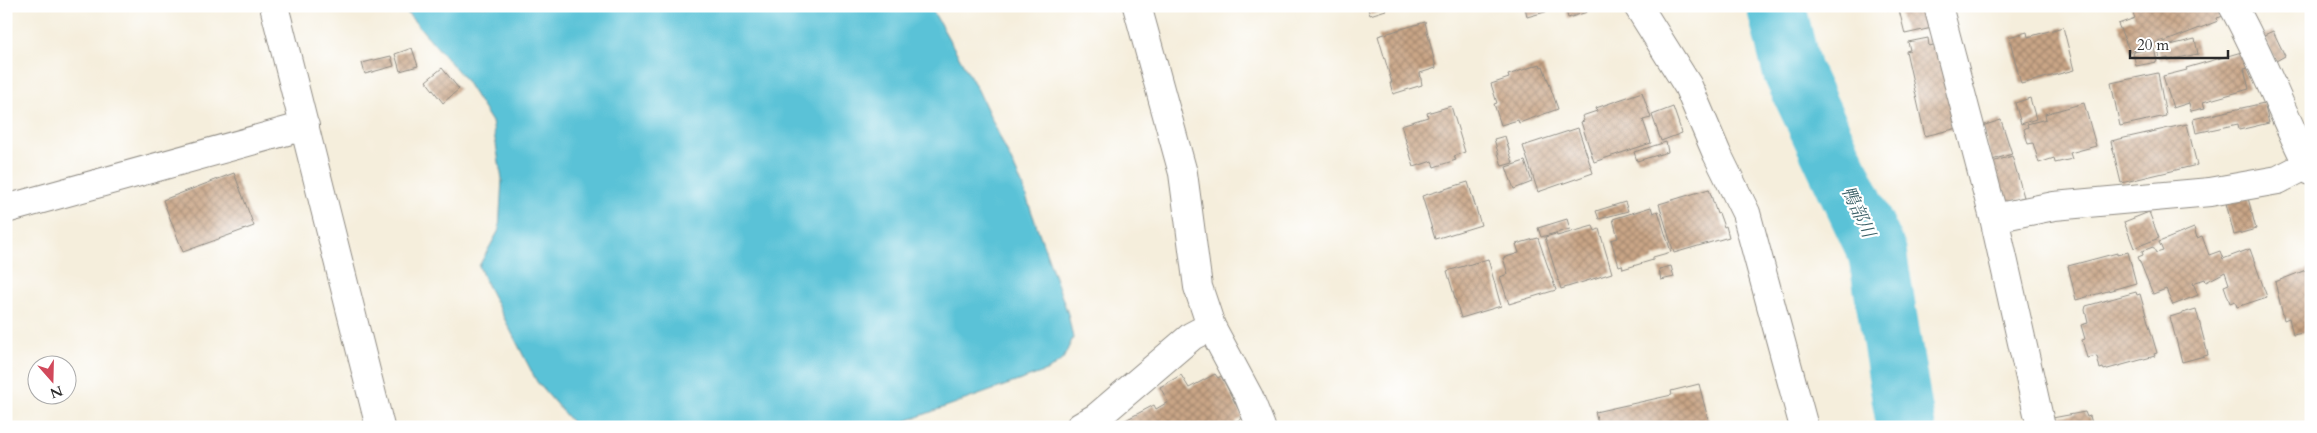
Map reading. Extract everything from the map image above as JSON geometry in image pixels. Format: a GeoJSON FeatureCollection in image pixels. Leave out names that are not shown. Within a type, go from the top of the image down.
{"type":"FeatureCollection","features":[{"type":"Feature","properties":{"kind":"street"},"geometry":{"type":"LineString","coordinates":[[274,6],[380,427]]}},
{"type":"Feature","properties":{"kind":"street"},"geometry":{"type":"LineString","coordinates":[[1137,6],[1183,173],[1198,287],[1210,326],[1249,397],[1261,427]]}},
{"type":"Feature","properties":{"kind":"street"},"geometry":{"type":"LineString","coordinates":[[1638,6],[1688,86],[1717,154],[1746,213],[1804,427]]}},
{"type":"Feature","properties":{"kind":"street"},"geometry":{"type":"LineString","coordinates":[[1938,6],[1994,218],[2041,427]]}},
{"type":"Feature","properties":{"kind":"street"},"geometry":{"type":"LineString","coordinates":[[1994,218],[2054,206],[2210,192],[2278,180],[2310,167],[2276,98],[2249,35],[2233,6]]}},
{"type":"Feature","properties":{"kind":"street"},"geometry":{"type":"LineString","coordinates":[[6,209],[305,126]]}},
{"type":"Feature","properties":{"kind":"street"},"geometry":{"type":"LineString","coordinates":[[1080,427],[1097,417],[1192,336],[1210,326]]}},
{"type":"Feature","properties":{"kind":"water"},"geometry":{"type":"Polygon","coordinates":[[[401,6],[930,6],[978,90],[1021,182],[1068,314],[1073,338],[1063,359],[1049,370],[889,427],[576,427],[537,382],[479,266],[499,230],[502,179],[492,122],[464,78],[401,6]]]}},
{"type":"Feature","properties":{"kind":"building"},"geometry":{"type":"Polygon","coordinates":[[[1367,6],[1385,6],[1386,10],[1370,15],[1367,6]]]}},
{"type":"Feature","properties":{"kind":"building"},"geometry":{"type":"Polygon","coordinates":[[[1525,6],[1563,6],[1563,7],[1527,17],[1525,6]]]}},
{"type":"Feature","properties":{"kind":"building"},"geometry":{"type":"Polygon","coordinates":[[[1565,6],[1586,6],[1587,12],[1568,18],[1565,6]]]}},
{"type":"Feature","properties":{"kind":"building"},"geometry":{"type":"Polygon","coordinates":[[[1898,6],[1926,6],[1932,28],[1905,34],[1898,6]]]}},
{"type":"Feature","properties":{"kind":"building"},"geometry":{"type":"Polygon","coordinates":[[[2130,6],[2223,6],[2227,15],[2217,18],[2218,21],[2164,42],[2164,40],[2130,52],[2118,24],[2135,18],[2130,6]]]}},
{"type":"Feature","properties":{"kind":"building"},"geometry":{"type":"Polygon","coordinates":[[[1425,22],[1436,68],[1420,73],[1422,85],[1393,94],[1390,83],[1392,83],[1378,36],[1425,22]]]}},
{"type":"Feature","properties":{"kind":"building"},"geometry":{"type":"Polygon","coordinates":[[[2063,27],[2074,70],[2021,84],[2009,37],[2027,32],[2028,37],[2063,27]]]}},
{"type":"Feature","properties":{"kind":"building"},"geometry":{"type":"Polygon","coordinates":[[[2273,31],[2285,56],[2276,61],[2264,35],[2273,31]]]}},
{"type":"Feature","properties":{"kind":"building"},"geometry":{"type":"Polygon","coordinates":[[[1928,38],[1929,46],[1938,44],[1958,128],[1925,136],[1906,51],[1910,50],[1908,42],[1928,38]]]}},
{"type":"Feature","properties":{"kind":"building"},"geometry":{"type":"Polygon","coordinates":[[[2195,39],[2198,54],[2160,60],[2158,48],[2195,39]]]}},
{"type":"Feature","properties":{"kind":"building"},"geometry":{"type":"Polygon","coordinates":[[[412,48],[418,66],[400,71],[395,54],[412,48]]]}},
{"type":"Feature","properties":{"kind":"building"},"geometry":{"type":"Polygon","coordinates":[[[2154,48],[2157,62],[2136,66],[2133,52],[2154,48]]]}},
{"type":"Feature","properties":{"kind":"building"},"geometry":{"type":"Polygon","coordinates":[[[2245,51],[2249,68],[2244,69],[2249,89],[2203,102],[2205,108],[2191,111],[2189,103],[2173,108],[2163,76],[2245,51]]]}},
{"type":"Feature","properties":{"kind":"building"},"geometry":{"type":"Polygon","coordinates":[[[391,56],[394,66],[365,74],[362,63],[391,56]]]}},
{"type":"Feature","properties":{"kind":"building"},"geometry":{"type":"Polygon","coordinates":[[[1540,64],[1541,67],[1543,66],[1558,109],[1519,123],[1518,120],[1501,125],[1494,104],[1497,103],[1491,84],[1509,78],[1508,75],[1540,64]]]}},
{"type":"Feature","properties":{"kind":"building"},"geometry":{"type":"Polygon","coordinates":[[[442,68],[459,89],[443,103],[426,81],[442,68]]]}},
{"type":"Feature","properties":{"kind":"building"},"geometry":{"type":"Polygon","coordinates":[[[2158,73],[2166,116],[2120,126],[2111,83],[2158,73]]]}},
{"type":"Feature","properties":{"kind":"building"},"geometry":{"type":"Polygon","coordinates":[[[1642,92],[1651,118],[1643,120],[1651,143],[1594,162],[1581,122],[1584,121],[1582,116],[1597,111],[1596,108],[1642,92]]]}},
{"type":"Feature","properties":{"kind":"building"},"geometry":{"type":"Polygon","coordinates":[[[2030,98],[2036,119],[2021,124],[2015,103],[2030,98]]]}},
{"type":"Feature","properties":{"kind":"building"},"geometry":{"type":"Polygon","coordinates":[[[2084,103],[2096,146],[2070,153],[2072,159],[2055,163],[2054,158],[2039,163],[2033,143],[2028,144],[2024,129],[2028,127],[2027,124],[2046,119],[2045,114],[2084,103]]]}},
{"type":"Feature","properties":{"kind":"building"},"geometry":{"type":"Polygon","coordinates":[[[2264,103],[2269,123],[2239,130],[2238,124],[2196,133],[2193,119],[2264,103]]]}},
{"type":"Feature","properties":{"kind":"building"},"geometry":{"type":"Polygon","coordinates":[[[1451,106],[1465,152],[1454,156],[1456,160],[1434,167],[1432,161],[1414,167],[1401,125],[1428,117],[1427,113],[1451,106]]]}},
{"type":"Feature","properties":{"kind":"building"},"geometry":{"type":"Polygon","coordinates":[[[1673,107],[1682,133],[1661,141],[1652,115],[1673,107]]]}},
{"type":"Feature","properties":{"kind":"building"},"geometry":{"type":"Polygon","coordinates":[[[2001,120],[2012,154],[1992,160],[1982,126],[2001,120]]]}},
{"type":"Feature","properties":{"kind":"building"},"geometry":{"type":"Polygon","coordinates":[[[2187,124],[2197,165],[2121,183],[2111,141],[2187,124]]]}},
{"type":"Feature","properties":{"kind":"building"},"geometry":{"type":"Polygon","coordinates":[[[1578,128],[1593,173],[1538,192],[1523,146],[1578,128]]]}},
{"type":"Feature","properties":{"kind":"building"},"geometry":{"type":"Polygon","coordinates":[[[1505,136],[1513,163],[1502,166],[1494,139],[1505,136]]]}},
{"type":"Feature","properties":{"kind":"building"},"geometry":{"type":"Polygon","coordinates":[[[1666,142],[1668,152],[1637,161],[1634,152],[1666,142]]]}},
{"type":"Feature","properties":{"kind":"building"},"geometry":{"type":"Polygon","coordinates":[[[2012,156],[2024,197],[2004,203],[1992,162],[2012,156]]]}},
{"type":"Feature","properties":{"kind":"building"},"geometry":{"type":"Polygon","coordinates":[[[1525,161],[1532,182],[1514,189],[1506,167],[1525,161]]]}},
{"type":"Feature","properties":{"kind":"building"},"geometry":{"type":"Polygon","coordinates":[[[234,173],[254,226],[183,252],[163,200],[234,173]]]}},
{"type":"Feature","properties":{"kind":"building"},"geometry":{"type":"Polygon","coordinates":[[[1468,182],[1481,225],[1435,239],[1422,196],[1468,182]]]}},
{"type":"Feature","properties":{"kind":"building"},"geometry":{"type":"Polygon","coordinates":[[[1709,189],[1717,214],[1719,213],[1724,227],[1726,226],[1729,237],[1674,253],[1659,204],[1709,189]]]}},
{"type":"Feature","properties":{"kind":"building"},"geometry":{"type":"Polygon","coordinates":[[[2248,198],[2256,229],[2234,235],[2226,203],[2248,198]]]}},
{"type":"Feature","properties":{"kind":"building"},"geometry":{"type":"Polygon","coordinates":[[[1625,202],[1628,211],[1599,219],[1596,211],[1625,202]]]}},
{"type":"Feature","properties":{"kind":"building"},"geometry":{"type":"Polygon","coordinates":[[[1651,207],[1653,213],[1658,211],[1671,252],[1653,257],[1653,260],[1623,269],[1622,265],[1619,266],[1611,240],[1618,238],[1613,219],[1651,207]]]}},
{"type":"Feature","properties":{"kind":"building"},"geometry":{"type":"Polygon","coordinates":[[[2149,212],[2159,238],[2134,248],[2124,222],[2149,212]]]}},
{"type":"Feature","properties":{"kind":"building"},"geometry":{"type":"Polygon","coordinates":[[[1567,219],[1570,229],[1541,237],[1538,228],[1567,219]]]}},
{"type":"Feature","properties":{"kind":"building"},"geometry":{"type":"Polygon","coordinates":[[[1593,226],[1595,231],[1599,229],[1612,273],[1561,289],[1545,237],[1556,234],[1557,236],[1593,226]]]}},
{"type":"Feature","properties":{"kind":"building"},"geometry":{"type":"Polygon","coordinates":[[[2194,228],[2197,238],[2202,236],[2209,255],[2220,251],[2223,259],[2250,249],[2267,297],[2237,307],[2235,301],[2230,303],[2224,286],[2229,284],[2225,272],[2206,282],[2205,279],[2193,283],[2198,295],[2173,305],[2166,289],[2153,294],[2138,257],[2143,255],[2142,251],[2153,247],[2156,253],[2163,251],[2159,242],[2194,228]]]}},
{"type":"Feature","properties":{"kind":"building"},"geometry":{"type":"Polygon","coordinates":[[[1538,238],[1556,290],[1509,304],[1500,277],[1508,274],[1503,258],[1519,253],[1516,244],[1538,238]]]}},
{"type":"Feature","properties":{"kind":"building"},"geometry":{"type":"Polygon","coordinates":[[[2128,252],[2136,283],[2076,300],[2068,266],[2117,253],[2117,255],[2128,252]]]}},
{"type":"Feature","properties":{"kind":"building"},"geometry":{"type":"Polygon","coordinates":[[[1488,259],[1501,306],[1461,318],[1447,271],[1488,259]]]}},
{"type":"Feature","properties":{"kind":"building"},"geometry":{"type":"Polygon","coordinates":[[[1671,266],[1674,277],[1661,280],[1659,269],[1671,266]]]}},
{"type":"Feature","properties":{"kind":"building"},"geometry":{"type":"Polygon","coordinates":[[[2311,268],[2311,331],[2293,335],[2289,318],[2284,320],[2275,282],[2311,268]]]}},
{"type":"Feature","properties":{"kind":"building"},"geometry":{"type":"Polygon","coordinates":[[[2136,292],[2137,295],[2140,294],[2157,353],[2154,354],[2155,356],[2104,370],[2103,368],[2100,369],[2097,356],[2087,358],[2082,340],[2085,339],[2081,325],[2088,323],[2086,306],[2136,292]]]}},
{"type":"Feature","properties":{"kind":"building"},"geometry":{"type":"Polygon","coordinates":[[[2196,309],[2208,355],[2182,362],[2170,317],[2196,309]]]}},
{"type":"Feature","properties":{"kind":"building"},"geometry":{"type":"Polygon","coordinates":[[[1215,374],[1218,378],[1221,376],[1243,418],[1235,422],[1237,425],[1120,427],[1118,424],[1154,405],[1156,409],[1168,402],[1160,387],[1181,375],[1189,388],[1215,374]]]}},
{"type":"Feature","properties":{"kind":"building"},"geometry":{"type":"Polygon","coordinates":[[[1699,384],[1710,427],[1599,427],[1595,412],[1672,395],[1671,391],[1699,384]]]}},
{"type":"Feature","properties":{"kind":"building"},"geometry":{"type":"Polygon","coordinates":[[[2085,412],[2087,417],[2090,416],[2093,427],[2049,427],[2047,419],[2085,412]]]}},
{"type":"Feature","properties":{"kind":"waterway","name":"鴨部川"},"geometry":{"type":"LineString","coordinates":[[1776,6],[1792,71],[1877,252],[1906,427]]}}]}
